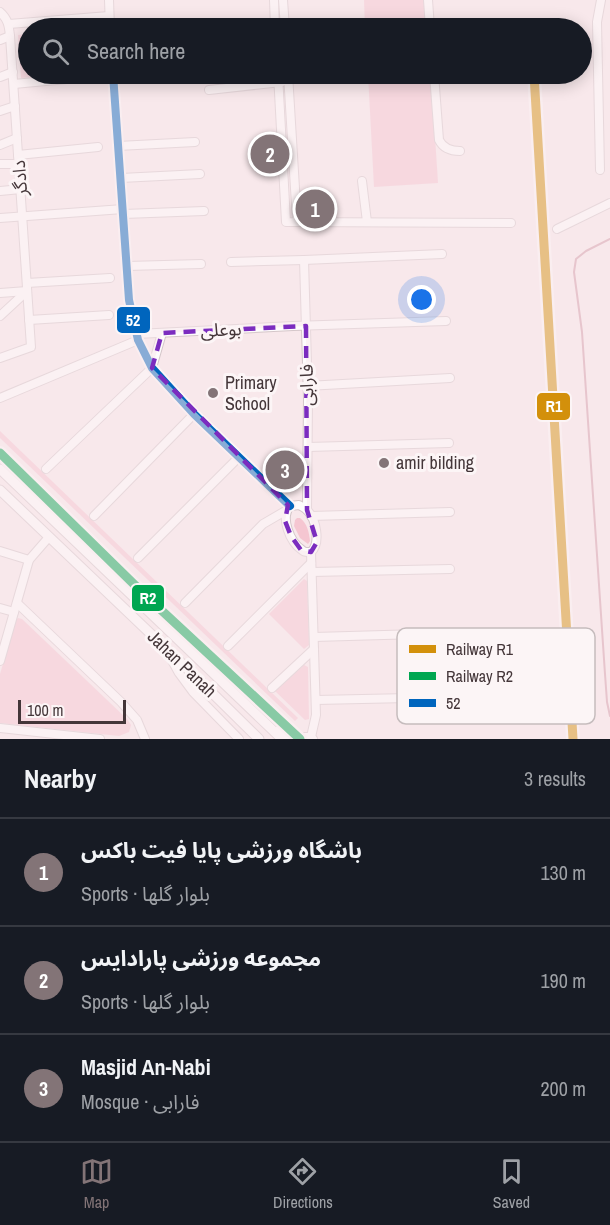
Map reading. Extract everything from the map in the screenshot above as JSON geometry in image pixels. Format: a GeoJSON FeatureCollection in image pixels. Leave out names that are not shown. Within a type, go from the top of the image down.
{"type":"FeatureCollection","features":[{"type":"Feature","properties":{"kind":"main road","name":"Jahan Panah"},"geometry":{"type":"LineString","coordinates":[[0,469],[282,739]]}},
{"type":"Feature","properties":{"kind":"main road","name":"Jahan Panah"},"geometry":{"type":"LineString","coordinates":[[0,490],[259,739]]}},
{"type":"Feature","properties":{"kind":"street"},"geometry":{"type":"LineString","coordinates":[[85,18],[110,16],[109,0]]}},
{"type":"Feature","properties":{"kind":"street"},"geometry":{"type":"LineString","coordinates":[[274,0],[275,18]]}},
{"type":"Feature","properties":{"kind":"street"},"geometry":{"type":"LineString","coordinates":[[283,0],[284,18]]}},
{"type":"Feature","properties":{"kind":"street"},"geometry":{"type":"LineString","coordinates":[[428,0],[429,18]]}},
{"type":"Feature","properties":{"kind":"street"},"geometry":{"type":"LineString","coordinates":[[600,170],[597,22],[603,1]]}},
{"type":"Feature","properties":{"kind":"street"},"geometry":{"type":"LineString","coordinates":[[0,12],[9,24],[18,23]]}},
{"type":"Feature","properties":{"kind":"street","name":"دادگر"},"geometry":{"type":"LineString","coordinates":[[0,358],[31,347],[9,24]]}},
{"type":"Feature","properties":{"kind":"street"},"geometry":{"type":"LineString","coordinates":[[0,40],[10,36]]}},
{"type":"Feature","properties":{"kind":"street"},"geometry":{"type":"LineString","coordinates":[[0,77],[13,72]]}},
{"type":"Feature","properties":{"kind":"street"},"geometry":{"type":"LineString","coordinates":[[14,84],[18,84]]}},
{"type":"Feature","properties":{"kind":"street"},"geometry":{"type":"LineString","coordinates":[[114,84],[129,300],[138,337],[152,368],[194,414],[289,508]]}},
{"type":"Feature","properties":{"kind":"street"},"geometry":{"type":"LineString","coordinates":[[209,90],[268,84]]}},
{"type":"Feature","properties":{"kind":"street"},"geometry":{"type":"LineString","coordinates":[[278,84],[286,222],[511,223]]}},
{"type":"Feature","properties":{"kind":"street"},"geometry":{"type":"LineString","coordinates":[[288,84],[297,221]]}},
{"type":"Feature","properties":{"kind":"street"},"geometry":{"type":"LineString","coordinates":[[435,84],[439,140],[446,148],[460,151]]}},
{"type":"Feature","properties":{"kind":"street"},"geometry":{"type":"LineString","coordinates":[[0,111],[15,106]]}},
{"type":"Feature","properties":{"kind":"street"},"geometry":{"type":"LineString","coordinates":[[0,145],[17,138]]}},
{"type":"Feature","properties":{"kind":"street"},"geometry":{"type":"LineString","coordinates":[[118,146],[195,142]]}},
{"type":"Feature","properties":{"kind":"street"},"geometry":{"type":"LineString","coordinates":[[0,164],[98,147]]}},
{"type":"Feature","properties":{"kind":"street"},"geometry":{"type":"LineString","coordinates":[[121,178],[200,174]]}},
{"type":"Feature","properties":{"kind":"street"},"geometry":{"type":"LineString","coordinates":[[362,181],[367,222]]}},
{"type":"Feature","properties":{"kind":"street"},"geometry":{"type":"LineString","coordinates":[[0,191],[21,189]]}},
{"type":"Feature","properties":{"kind":"street"},"geometry":{"type":"LineString","coordinates":[[557,229],[610,203]]}},
{"type":"Feature","properties":{"kind":"street"},"geometry":{"type":"LineString","coordinates":[[0,218],[204,211]]}},
{"type":"Feature","properties":{"kind":"street"},"geometry":{"type":"LineString","coordinates":[[231,262],[442,254]]}},
{"type":"Feature","properties":{"kind":"street","name":"فارابی"},"geometry":{"type":"LineString","coordinates":[[304,260],[309,513],[317,542],[311,552]]}},
{"type":"Feature","properties":{"kind":"street"},"geometry":{"type":"LineString","coordinates":[[127,266],[201,264]]}},
{"type":"Feature","properties":{"kind":"street"},"geometry":{"type":"LineString","coordinates":[[0,292],[110,278]]}},
{"type":"Feature","properties":{"kind":"street"},"geometry":{"type":"LineString","coordinates":[[0,316],[27,287]]}},
{"type":"Feature","properties":{"kind":"street"},"geometry":{"type":"LineString","coordinates":[[29,320],[109,315]]}},
{"type":"Feature","properties":{"kind":"street","name":"بوعلی"},"geometry":{"type":"LineString","coordinates":[[138,337],[162,333],[446,321]]}},
{"type":"Feature","properties":{"kind":"street"},"geometry":{"type":"LineString","coordinates":[[46,469],[152,368],[162,333]]}},
{"type":"Feature","properties":{"kind":"street"},"geometry":{"type":"LineString","coordinates":[[0,398],[138,337]]}},
{"type":"Feature","properties":{"kind":"street"},"geometry":{"type":"LineString","coordinates":[[308,386],[450,378]]}},
{"type":"Feature","properties":{"kind":"street"},"geometry":{"type":"LineString","coordinates":[[94,516],[194,414]]}},
{"type":"Feature","properties":{"kind":"street"},"geometry":{"type":"LineString","coordinates":[[308,447],[449,443]]}},
{"type":"Feature","properties":{"kind":"street"},"geometry":{"type":"LineString","coordinates":[[138,558],[238,458]]}},
{"type":"Feature","properties":{"kind":"street"},"geometry":{"type":"LineString","coordinates":[[185,603],[263,525],[289,508],[299,505],[309,513],[450,512]]}},
{"type":"Feature","properties":{"kind":"street"},"geometry":{"type":"LineString","coordinates":[[270,727],[291,737],[312,738],[315,722],[311,552],[301,550],[291,536],[285,521],[289,508]]}},
{"type":"Feature","properties":{"kind":"street"},"geometry":{"type":"LineString","coordinates":[[0,661],[29,560],[49,537]]}},
{"type":"Feature","properties":{"kind":"street"},"geometry":{"type":"LineString","coordinates":[[0,551],[29,560]]}},
{"type":"Feature","properties":{"kind":"street"},"geometry":{"type":"LineString","coordinates":[[228,646],[312,568],[450,569]]}},
{"type":"Feature","properties":{"kind":"street"},"geometry":{"type":"LineString","coordinates":[[17,603],[121,702],[137,720],[144,739]]}},
{"type":"Feature","properties":{"kind":"street"},"geometry":{"type":"LineString","coordinates":[[0,608],[14,612]]}},
{"type":"Feature","properties":{"kind":"street"},"geometry":{"type":"LineString","coordinates":[[314,637],[397,635]]}},
{"type":"Feature","properties":{"kind":"street"},"geometry":{"type":"LineString","coordinates":[[166,648],[193,692],[239,739]]}},
{"type":"Feature","properties":{"kind":"street"},"geometry":{"type":"LineString","coordinates":[[272,688],[314,649]]}},
{"type":"Feature","properties":{"kind":"street"},"geometry":{"type":"LineString","coordinates":[[316,700],[397,698]]}},
{"type":"Feature","properties":{"kind":"street"},"geometry":{"type":"LineString","coordinates":[[0,728],[100,739]]}},
{"type":"Feature","properties":{"kind":"highlighted area"},"geometry":{"type":"Polygon","coordinates":[[[306,326],[307,510],[317,542],[311,552],[301,550],[291,536],[285,521],[288,505],[152,368],[162,333],[306,326]]]}},
{"type":"Feature","properties":{"kind":"shaded area"},"geometry":{"type":"Polygon","coordinates":[[[364,0],[427,0],[428,18],[365,18],[364,0]]]}},
{"type":"Feature","properties":{"kind":"shaded area"},"geometry":{"type":"Polygon","coordinates":[[[369,84],[432,84],[438,183],[374,187],[369,84]]]}},
{"type":"Feature","properties":{"kind":"shaded area"},"geometry":{"type":"Polygon","coordinates":[[[0,431],[298,718],[295,721],[0,438],[0,431]]]}},
{"type":"Feature","properties":{"kind":"shaded area"},"geometry":{"type":"Polygon","coordinates":[[[297,518],[302,520],[307,528],[310,541],[308,544],[300,538],[294,526],[297,518]]]}},
{"type":"Feature","properties":{"kind":"shaded area"},"geometry":{"type":"Polygon","coordinates":[[[304,579],[307,581],[309,645],[304,649],[269,614],[304,579]]]}},
{"type":"Feature","properties":{"kind":"shaded area"},"geometry":{"type":"Polygon","coordinates":[[[18,618],[22,619],[127,719],[131,725],[129,732],[119,736],[0,723],[0,674],[18,618]]]}},
{"type":"Feature","properties":{"kind":"shaded area"},"geometry":{"type":"Polygon","coordinates":[[[304,665],[308,667],[309,719],[305,720],[275,691],[304,665]]]}},
{"type":"Feature","properties":{"kind":"waterway"},"geometry":{"type":"LineString","coordinates":[[610,239],[586,251],[576,259],[574,272],[582,332],[607,702],[610,716]]}},
{"type":"Feature","properties":{"kind":"railway"},"geometry":{"type":"LineString","coordinates":[[0,453],[145,595],[300,739]]}},
{"type":"Feature","properties":{"kind":"rail line","name":"R1"},"geometry":{"type":"LineString","coordinates":[[535,84],[566,628]]}},
{"type":"Feature","properties":{"kind":"rail line","name":"R2"},"geometry":{"type":"LineString","coordinates":[[0,453],[145,595],[300,739]]}},
{"type":"Feature","properties":{"kind":"rail line","name":"R1"},"geometry":{"type":"LineString","coordinates":[[572,724],[573,739]]}},
{"type":"Feature","properties":{"kind":"transit line","name":"52"},"geometry":{"type":"LineString","coordinates":[[114,84],[129,300],[138,340],[152,368],[194,414],[290,506]]}},
{"type":"Feature","properties":{"kind":"place","name":"مجموعه ورزشی پارادایس"},"geometry":{"type":"Point","coordinates":[270,154]}},
{"type":"Feature","properties":{"kind":"place","name":"باشگاه ورزشی پایا فیت باکس"},"geometry":{"type":"Point","coordinates":[315,209]}},
{"type":"Feature","properties":{"kind":"place","name":"Primary School"},"geometry":{"type":"Point","coordinates":[213,393]}},
{"type":"Feature","properties":{"kind":"place","name":"amir bilding"},"geometry":{"type":"Point","coordinates":[384,463]}},
{"type":"Feature","properties":{"kind":"place","name":"Masjid An-Nabi"},"geometry":{"type":"Point","coordinates":[285,470]}}]}
